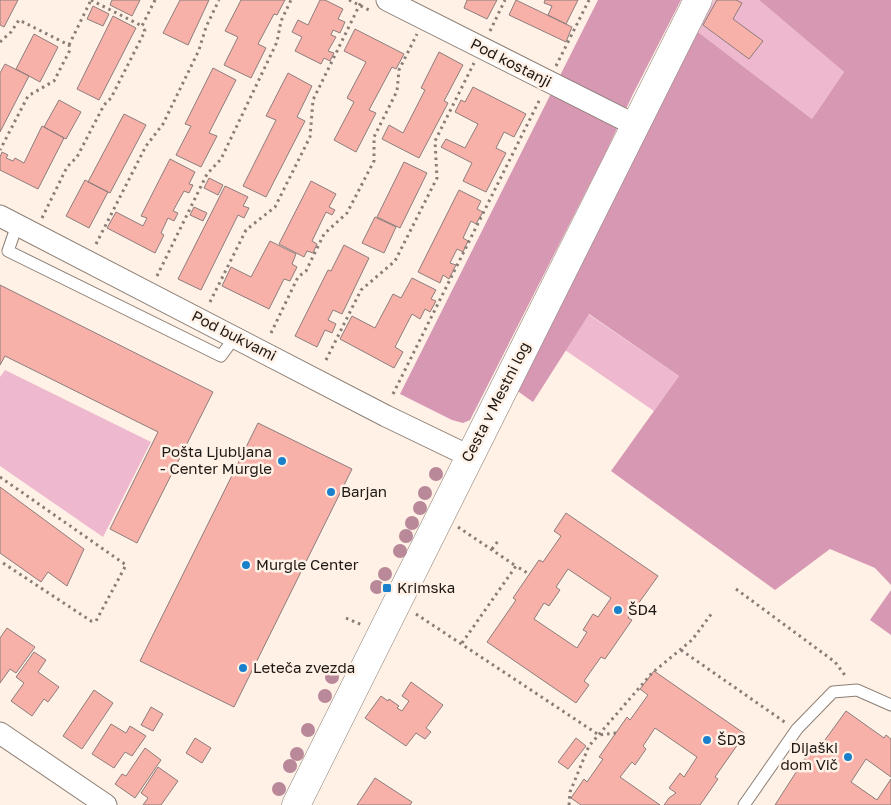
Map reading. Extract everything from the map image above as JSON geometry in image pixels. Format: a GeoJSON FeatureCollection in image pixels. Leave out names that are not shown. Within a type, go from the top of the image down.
{"type":"FeatureCollection","features":[{"type":"Feature","properties":{"kind":"street","name":"Pod kostanji"},"geometry":{"type":"LineString","coordinates":[[387,0],[635,125]]}},
{"type":"Feature","properties":{"kind":"street","name":"Cesta v Mestni log"},"geometry":{"type":"LineString","coordinates":[[304,801],[397,601],[698,0]]}},
{"type":"Feature","properties":{"kind":"street","name":"Pod bukvami"},"geometry":{"type":"LineString","coordinates":[[9,221],[386,416],[469,456]]}},
{"type":"Feature","properties":{"kind":"street"},"geometry":{"type":"LineString","coordinates":[[0,733],[106,805]]}},
{"type":"Feature","properties":{"kind":"lane"},"geometry":{"type":"LineString","coordinates":[[744,805],[797,729],[833,692],[856,690],[891,705]]}},
{"type":"Feature","properties":{"kind":"path"},"geometry":{"type":"LineString","coordinates":[[0,150],[28,96],[54,81],[70,50],[69,45],[91,0],[142,26],[145,31],[112,98],[104,105],[77,157],[67,167],[42,218]]}},
{"type":"Feature","properties":{"kind":"path"},"geometry":{"type":"LineString","coordinates":[[142,26],[155,0]]}},
{"type":"Feature","properties":{"kind":"path"},"geometry":{"type":"LineString","coordinates":[[95,245],[146,146],[163,124],[199,50],[206,27],[219,0]]}},
{"type":"Feature","properties":{"kind":"path"},"geometry":{"type":"LineString","coordinates":[[157,276],[207,174],[221,158],[277,42],[281,21],[291,0]]}},
{"type":"Feature","properties":{"kind":"path"},"geometry":{"type":"LineString","coordinates":[[210,302],[246,230],[275,207],[310,137],[313,100],[362,0]]}},
{"type":"Feature","properties":{"kind":"path"},"geometry":{"type":"LineString","coordinates":[[326,360],[361,290],[395,261],[437,178],[435,141],[505,0]]}},
{"type":"Feature","properties":{"kind":"path"},"geometry":{"type":"LineString","coordinates":[[393,394],[589,0]]}},
{"type":"Feature","properties":{"kind":"path"},"geometry":{"type":"LineString","coordinates":[[271,332],[298,277],[306,271],[324,234],[347,213],[374,161],[374,137],[397,91],[399,70],[425,19]]}},
{"type":"Feature","properties":{"kind":"path"},"geometry":{"type":"LineString","coordinates":[[0,42],[12,32],[19,20],[69,45]]}},
{"type":"Feature","properties":{"kind":"path"},"geometry":{"type":"LineString","coordinates":[[0,477],[126,566],[98,619],[91,621],[0,561]]}},
{"type":"Feature","properties":{"kind":"path"},"geometry":{"type":"LineString","coordinates":[[440,515],[529,574]]}},
{"type":"Feature","properties":{"kind":"path"},"geometry":{"type":"LineString","coordinates":[[492,549],[498,541]]}},
{"type":"Feature","properties":{"kind":"path"},"geometry":{"type":"LineString","coordinates":[[462,643],[516,566]]}},
{"type":"Feature","properties":{"kind":"path"},"geometry":{"type":"LineString","coordinates":[[736,589],[835,662],[856,690]]}},
{"type":"Feature","properties":{"kind":"path"},"geometry":{"type":"LineString","coordinates":[[397,601],[599,736],[616,733]]}},
{"type":"Feature","properties":{"kind":"path"},"geometry":{"type":"LineString","coordinates":[[569,805],[570,792],[589,746],[652,673],[681,650],[701,629],[712,613]]}},
{"type":"Feature","properties":{"kind":"path"},"geometry":{"type":"LineString","coordinates":[[681,650],[776,717],[797,729]]}},
{"type":"Feature","properties":{"kind":"shaded area"},"geometry":{"type":"Polygon","coordinates":[[[598,0],[681,0],[470,420],[463,423],[452,420],[400,394],[598,0]]]}},
{"type":"Feature","properties":{"kind":"shaded area"},"geometry":{"type":"Polygon","coordinates":[[[714,0],[759,0],[844,72],[812,119],[698,32],[714,0]]]}},
{"type":"Feature","properties":{"kind":"shaded area"},"geometry":{"type":"Polygon","coordinates":[[[759,0],[891,0],[891,585],[875,568],[830,549],[775,590],[611,471],[679,376],[589,314],[533,402],[516,390],[698,32],[812,119],[844,72],[759,0]]]}},
{"type":"Feature","properties":{"kind":"shaded area"},"geometry":{"type":"Polygon","coordinates":[[[588,314],[679,376],[654,411],[565,350],[588,314]]]}},
{"type":"Feature","properties":{"kind":"shaded area"},"geometry":{"type":"Polygon","coordinates":[[[5,370],[151,442],[103,537],[0,466],[0,377],[5,370]]]}},
{"type":"Feature","properties":{"kind":"shaded area"},"geometry":{"type":"Polygon","coordinates":[[[891,590],[891,635],[870,620],[891,590]]]}},
{"type":"Feature","properties":{"kind":"building"},"geometry":{"type":"Polygon","coordinates":[[[0,0],[18,0],[4,27],[0,25],[0,0]]]}},
{"type":"Feature","properties":{"kind":"building"},"geometry":{"type":"Polygon","coordinates":[[[112,0],[140,0],[132,16],[110,5],[112,0]]]}},
{"type":"Feature","properties":{"kind":"building"},"geometry":{"type":"Polygon","coordinates":[[[180,0],[209,0],[188,45],[163,33],[180,0]]]}},
{"type":"Feature","properties":{"kind":"building"},"geometry":{"type":"Polygon","coordinates":[[[241,0],[285,0],[277,15],[274,14],[258,44],[266,48],[251,78],[224,65],[238,37],[225,31],[241,0]]]}},
{"type":"Feature","properties":{"kind":"building"},"geometry":{"type":"Polygon","coordinates":[[[320,0],[325,0],[343,9],[338,19],[345,22],[340,33],[333,30],[331,35],[336,37],[328,51],[334,53],[330,61],[324,58],[321,64],[295,51],[302,37],[292,32],[298,20],[308,25],[320,0]]]}},
{"type":"Feature","properties":{"kind":"building"},"geometry":{"type":"Polygon","coordinates":[[[467,0],[497,0],[487,19],[464,8],[467,0]]]}},
{"type":"Feature","properties":{"kind":"building"},"geometry":{"type":"Polygon","coordinates":[[[516,0],[572,27],[566,42],[509,15],[516,0]]]}},
{"type":"Feature","properties":{"kind":"building"},"geometry":{"type":"Polygon","coordinates":[[[545,0],[578,0],[566,24],[548,15],[552,6],[544,3],[545,0]]]}},
{"type":"Feature","properties":{"kind":"building"},"geometry":{"type":"Polygon","coordinates":[[[717,0],[736,0],[742,3],[733,19],[763,41],[749,59],[703,25],[717,0]]]}},
{"type":"Feature","properties":{"kind":"building"},"geometry":{"type":"Polygon","coordinates":[[[93,6],[109,14],[103,26],[87,19],[93,6]]]}},
{"type":"Feature","properties":{"kind":"building"},"geometry":{"type":"Polygon","coordinates":[[[113,16],[136,28],[99,100],[77,89],[113,16]]]}},
{"type":"Feature","properties":{"kind":"building"},"geometry":{"type":"Polygon","coordinates":[[[355,29],[404,54],[396,69],[392,67],[369,110],[376,113],[356,152],[334,140],[354,102],[347,98],[366,62],[344,51],[355,29]]]}},
{"type":"Feature","properties":{"kind":"building"},"geometry":{"type":"Polygon","coordinates":[[[34,34],[58,47],[40,82],[16,69],[34,34]]]}},
{"type":"Feature","properties":{"kind":"building"},"geometry":{"type":"Polygon","coordinates":[[[439,52],[463,65],[444,101],[448,103],[419,158],[382,139],[389,125],[403,133],[425,90],[421,88],[439,52]]]}},
{"type":"Feature","properties":{"kind":"building"},"geometry":{"type":"Polygon","coordinates":[[[5,64],[29,76],[0,132],[0,73],[5,64]]]}},
{"type":"Feature","properties":{"kind":"building"},"geometry":{"type":"Polygon","coordinates":[[[213,68],[236,80],[209,133],[217,136],[201,167],[176,155],[191,126],[185,124],[213,68]]]}},
{"type":"Feature","properties":{"kind":"building"},"geometry":{"type":"Polygon","coordinates":[[[288,73],[312,86],[297,117],[305,121],[266,197],[243,186],[276,120],[266,116],[288,73]]]}},
{"type":"Feature","properties":{"kind":"building"},"geometry":{"type":"Polygon","coordinates":[[[473,87],[526,114],[514,137],[504,132],[496,148],[506,153],[486,192],[463,181],[472,163],[441,147],[446,139],[465,148],[478,124],[455,112],[461,100],[465,102],[473,87]]]}},
{"type":"Feature","properties":{"kind":"building"},"geometry":{"type":"Polygon","coordinates":[[[59,100],[81,112],[66,139],[44,127],[59,100]]]}},
{"type":"Feature","properties":{"kind":"building"},"geometry":{"type":"Polygon","coordinates":[[[124,114],[146,125],[110,193],[88,182],[124,114]]]}},
{"type":"Feature","properties":{"kind":"building"},"geometry":{"type":"Polygon","coordinates":[[[42,126],[64,138],[38,189],[0,170],[0,157],[2,152],[8,155],[6,158],[13,161],[15,158],[24,163],[42,126]]]}},
{"type":"Feature","properties":{"kind":"building"},"geometry":{"type":"Polygon","coordinates":[[[170,159],[195,172],[189,184],[193,185],[189,193],[184,191],[173,211],[178,213],[174,221],[168,218],[161,233],[164,235],[155,253],[107,228],[116,212],[143,226],[147,218],[141,216],[170,159]]]}},
{"type":"Feature","properties":{"kind":"building"},"geometry":{"type":"Polygon","coordinates":[[[404,162],[427,173],[400,228],[377,217],[404,162]]]}},
{"type":"Feature","properties":{"kind":"building"},"geometry":{"type":"Polygon","coordinates":[[[209,178],[223,185],[218,195],[204,188],[209,178]]]}},
{"type":"Feature","properties":{"kind":"building"},"geometry":{"type":"Polygon","coordinates":[[[85,180],[108,192],[89,228],[66,216],[85,180]]]}},
{"type":"Feature","properties":{"kind":"building"},"geometry":{"type":"Polygon","coordinates":[[[311,181],[336,194],[329,207],[335,210],[332,215],[326,212],[312,241],[317,244],[313,253],[307,251],[304,257],[279,244],[311,181]]]}},
{"type":"Feature","properties":{"kind":"building"},"geometry":{"type":"Polygon","coordinates":[[[225,186],[248,197],[243,206],[249,208],[244,218],[238,215],[201,290],[178,279],[225,186]]]}},
{"type":"Feature","properties":{"kind":"building"},"geometry":{"type":"Polygon","coordinates":[[[459,190],[481,201],[477,209],[483,212],[476,224],[471,221],[463,238],[468,241],[463,252],[457,249],[450,263],[456,265],[449,279],[443,275],[440,283],[418,272],[459,190]]]}},
{"type":"Feature","properties":{"kind":"building"},"geometry":{"type":"Polygon","coordinates":[[[194,207],[207,213],[203,221],[190,215],[194,207]]]}},
{"type":"Feature","properties":{"kind":"building"},"geometry":{"type":"Polygon","coordinates":[[[375,217],[396,227],[384,253],[362,243],[375,217]]]}},
{"type":"Feature","properties":{"kind":"building"},"geometry":{"type":"Polygon","coordinates":[[[270,241],[296,254],[292,264],[297,267],[290,281],[284,279],[269,309],[222,286],[231,267],[251,277],[270,241]]]}},
{"type":"Feature","properties":{"kind":"building"},"geometry":{"type":"Polygon","coordinates":[[[344,245],[369,258],[342,314],[333,310],[328,320],[336,324],[332,333],[325,330],[317,347],[295,336],[328,270],[331,271],[344,245]]]}},
{"type":"Feature","properties":{"kind":"building"},"geometry":{"type":"Polygon","coordinates":[[[412,278],[436,290],[431,299],[436,301],[430,312],[425,309],[420,319],[412,314],[395,347],[403,352],[394,368],[340,339],[352,316],[375,328],[393,294],[401,298],[412,278]]]}},
{"type":"Feature","properties":{"kind":"building"},"geometry":{"type":"Polygon","coordinates":[[[0,285],[213,392],[137,543],[110,529],[158,432],[5,356],[0,365],[0,285]]]}},
{"type":"Feature","properties":{"kind":"building","name":"Murgle Center"},"geometry":{"type":"Polygon","coordinates":[[[258,423],[352,469],[234,707],[140,661],[258,423]]]}},
{"type":"Feature","properties":{"kind":"building"},"geometry":{"type":"Polygon","coordinates":[[[0,487],[84,549],[67,586],[48,572],[41,582],[0,553],[0,487]]]}},
{"type":"Feature","properties":{"kind":"building","name":"ŠD4"},"geometry":{"type":"Polygon","coordinates":[[[566,513],[658,576],[628,618],[632,620],[605,659],[601,657],[584,681],[589,685],[576,703],[487,642],[516,600],[513,598],[539,560],[543,562],[561,536],[554,531],[566,513]],[[568,569],[556,587],[560,590],[549,606],[544,603],[534,619],[577,648],[587,632],[583,630],[593,614],[598,617],[611,598],[568,569]]]}},
{"type":"Feature","properties":{"kind":"building"},"geometry":{"type":"Polygon","coordinates":[[[7,628],[35,647],[16,673],[10,669],[0,683],[0,638],[7,628]]]}},
{"type":"Feature","properties":{"kind":"building"},"geometry":{"type":"Polygon","coordinates":[[[34,652],[46,660],[38,672],[59,687],[48,702],[44,699],[32,716],[11,701],[24,683],[16,677],[34,652]]]}},
{"type":"Feature","properties":{"kind":"building","name":"ŠD3"},"geometry":{"type":"Polygon","coordinates":[[[654,671],[745,734],[715,777],[718,779],[700,805],[664,805],[676,793],[669,788],[680,773],[684,777],[697,757],[655,728],[643,746],[646,749],[635,765],[632,762],[620,777],[660,805],[581,805],[571,798],[584,779],[587,782],[603,759],[599,757],[627,717],[630,720],[648,695],[640,689],[654,671]]]}},
{"type":"Feature","properties":{"kind":"building"},"geometry":{"type":"Polygon","coordinates":[[[411,682],[443,705],[426,728],[431,732],[425,739],[416,733],[406,746],[365,718],[381,696],[399,706],[397,708],[402,711],[409,701],[402,696],[411,682]]]}},
{"type":"Feature","properties":{"kind":"building"},"geometry":{"type":"Polygon","coordinates":[[[94,690],[113,703],[82,749],[63,736],[94,690]]]}},
{"type":"Feature","properties":{"kind":"building"},"geometry":{"type":"Polygon","coordinates":[[[151,707],[163,714],[153,731],[141,725],[151,707]]]}},
{"type":"Feature","properties":{"kind":"building","name":"Dijaški dom Vič"},"geometry":{"type":"Polygon","coordinates":[[[846,711],[884,738],[886,735],[891,739],[891,777],[866,759],[851,782],[877,800],[891,779],[891,805],[775,805],[809,752],[814,755],[846,711]]]}},
{"type":"Feature","properties":{"kind":"building"},"geometry":{"type":"Polygon","coordinates":[[[111,724],[126,733],[130,726],[146,736],[132,756],[125,752],[114,768],[92,754],[111,724]]]}},
{"type":"Feature","properties":{"kind":"building"},"geometry":{"type":"Polygon","coordinates":[[[195,738],[211,748],[202,763],[186,753],[195,738]]]}},
{"type":"Feature","properties":{"kind":"building"},"geometry":{"type":"Polygon","coordinates":[[[576,738],[586,746],[568,769],[558,762],[576,738]]]}},
{"type":"Feature","properties":{"kind":"building"},"geometry":{"type":"Polygon","coordinates":[[[145,748],[161,760],[135,798],[115,784],[122,774],[126,776],[145,748]]]}},
{"type":"Feature","properties":{"kind":"building"},"geometry":{"type":"Polygon","coordinates":[[[158,767],[178,781],[161,805],[143,805],[148,798],[141,793],[158,767]]]}},
{"type":"Feature","properties":{"kind":"building"},"geometry":{"type":"Polygon","coordinates":[[[375,778],[412,802],[410,805],[357,805],[375,778]]]}},
{"type":"Feature","properties":{"kind":"place","name":"Pošta Ljubljana - Center Murgle"},"geometry":{"type":"Point","coordinates":[282,461]}},
{"type":"Feature","properties":{"kind":"place","name":"Barjan"},"geometry":{"type":"Point","coordinates":[331,492]}},
{"type":"Feature","properties":{"kind":"place","name":"Murgle Center"},"geometry":{"type":"Point","coordinates":[246,565]}},
{"type":"Feature","properties":{"kind":"place","name":"Krimska"},"geometry":{"type":"Point","coordinates":[387,588]}},
{"type":"Feature","properties":{"kind":"place","name":"ŠD4"},"geometry":{"type":"Point","coordinates":[618,610]}},
{"type":"Feature","properties":{"kind":"place","name":"Leteča zvezda"},"geometry":{"type":"Point","coordinates":[243,668]}},
{"type":"Feature","properties":{"kind":"place","name":"ŠD3"},"geometry":{"type":"Point","coordinates":[707,740]}},
{"type":"Feature","properties":{"kind":"place","name":"Dijaški dom Vič"},"geometry":{"type":"Point","coordinates":[848,757]}}]}
